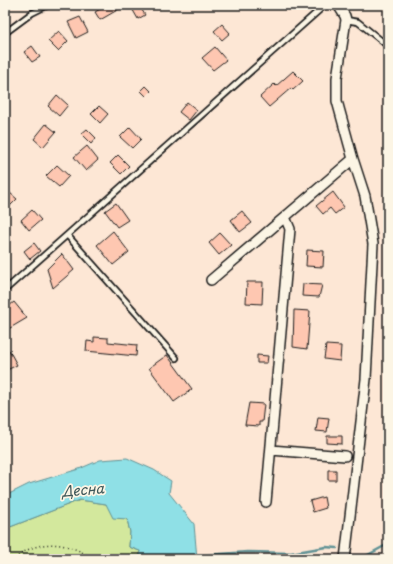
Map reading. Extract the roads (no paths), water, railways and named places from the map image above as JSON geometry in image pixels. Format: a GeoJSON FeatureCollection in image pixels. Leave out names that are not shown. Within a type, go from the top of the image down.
{"type":"FeatureCollection","features":[{"type":"Feature","properties":{"kind":"street"},"geometry":{"type":"LineString","coordinates":[[338,5],[346,18],[337,78],[337,101],[352,159],[365,196],[373,244],[366,379],[347,557]]}},
{"type":"Feature","properties":{"kind":"street"},"geometry":{"type":"LineString","coordinates":[[211,280],[352,159]]}},
{"type":"Feature","properties":{"kind":"street"},"geometry":{"type":"LineString","coordinates":[[266,502],[290,230],[285,217]]}},
{"type":"Feature","properties":{"kind":"street"},"geometry":{"type":"LineString","coordinates":[[271,450],[345,456]]}},
{"type":"Feature","properties":{"kind":"lane"},"geometry":{"type":"LineString","coordinates":[[5,34],[32,13],[48,5]]}},
{"type":"Feature","properties":{"kind":"lane"},"geometry":{"type":"LineString","coordinates":[[5,290],[325,5]]}},
{"type":"Feature","properties":{"kind":"lane"},"geometry":{"type":"LineString","coordinates":[[346,18],[358,22],[388,46]]}},
{"type":"Feature","properties":{"kind":"lane"},"geometry":{"type":"LineString","coordinates":[[67,235],[176,358]]}},
{"type":"Feature","properties":{"kind":"water","name":"Десна"},"geometry":{"type":"Polygon","coordinates":[[[127,458],[154,470],[171,481],[169,493],[194,524],[197,559],[140,559],[140,551],[129,547],[130,532],[127,519],[113,518],[106,504],[80,500],[5,529],[5,496],[29,484],[79,469],[100,460],[127,458]]]}},
{"type":"Feature","properties":{"kind":"waterway"},"geometry":{"type":"LineString","coordinates":[[366,556],[388,544]]}},
{"type":"Feature","properties":{"kind":"waterway"},"geometry":{"type":"LineString","coordinates":[[195,556],[247,552],[291,553],[326,547],[337,548]]}}]}
